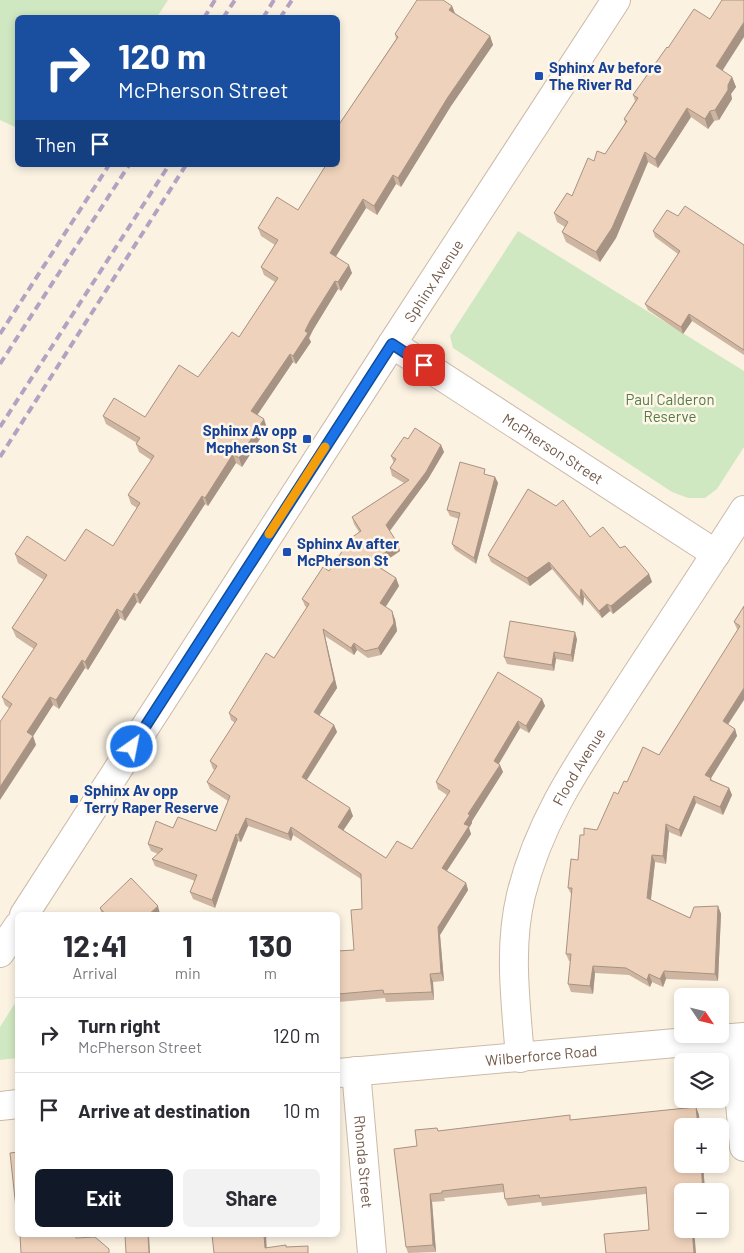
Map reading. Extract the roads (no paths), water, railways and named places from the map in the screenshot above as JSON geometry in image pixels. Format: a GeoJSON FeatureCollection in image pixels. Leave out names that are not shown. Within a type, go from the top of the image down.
{"type":"FeatureCollection","features":[{"type":"Feature","properties":{"kind":"street","name":"Sphinx Avenue"},"geometry":{"type":"LineString","coordinates":[[26,912],[616,0]]}},
{"type":"Feature","properties":{"kind":"street","name":"McPherson Street"},"geometry":{"type":"LineString","coordinates":[[392,344],[716,554]]}},
{"type":"Feature","properties":{"kind":"street","name":"Flood Avenue"},"geometry":{"type":"LineString","coordinates":[[520,1058],[513,968],[515,934],[521,897],[539,836],[571,777],[744,510]]}},
{"type":"Feature","properties":{"kind":"street"},"geometry":{"type":"LineString","coordinates":[[0,953],[15,930]]}},
{"type":"Feature","properties":{"kind":"street","name":"Wilberforce Road"},"geometry":{"type":"LineString","coordinates":[[347,1072],[739,1037]]}},
{"type":"Feature","properties":{"kind":"street"},"geometry":{"type":"LineString","coordinates":[[739,1037],[744,1147]]}},
{"type":"Feature","properties":{"kind":"street","name":"Rhonda Street"},"geometry":{"type":"LineString","coordinates":[[347,1072],[372,1253]]}},
{"type":"Feature","properties":{"kind":"street"},"geometry":{"type":"LineString","coordinates":[[0,1106],[15,1104]]}},
{"type":"Feature","properties":{"kind":"railway"},"geometry":{"type":"LineString","coordinates":[[206,15],[215,0]]}},
{"type":"Feature","properties":{"kind":"railway"},"geometry":{"type":"LineString","coordinates":[[225,15],[235,0]]}},
{"type":"Feature","properties":{"kind":"railway"},"geometry":{"type":"LineString","coordinates":[[265,15],[274,0]]}},
{"type":"Feature","properties":{"kind":"railway"},"geometry":{"type":"LineString","coordinates":[[282,15],[292,0]]}},
{"type":"Feature","properties":{"kind":"railway"},"geometry":{"type":"LineString","coordinates":[[0,334],[108,167]]}},
{"type":"Feature","properties":{"kind":"railway"},"geometry":{"type":"LineString","coordinates":[[0,364],[128,167]]}},
{"type":"Feature","properties":{"kind":"railway"},"geometry":{"type":"LineString","coordinates":[[0,427],[168,167]]}},
{"type":"Feature","properties":{"kind":"railway"},"geometry":{"type":"LineString","coordinates":[[0,457],[185,167]]}},
{"type":"Feature","properties":{"kind":"place","name":"Sphinx Av before The River Rd"},"geometry":{"type":"Point","coordinates":[539,76]}},
{"type":"Feature","properties":{"kind":"place","name":"Sphinx Av opp Mcpherson St"},"geometry":{"type":"Point","coordinates":[307,439]}},
{"type":"Feature","properties":{"kind":"place","name":"Sphinx Av after McPherson St"},"geometry":{"type":"Point","coordinates":[287,552]}},
{"type":"Feature","properties":{"kind":"place","name":"Sphinx Av opp Terry Raper Reserve"},"geometry":{"type":"Point","coordinates":[74,799]}},
{"type":"Feature","properties":{"kind":"park label","name":"Paul Calderon Reserve"},"geometry":{"type":"Point","coordinates":[670,408]}}]}
